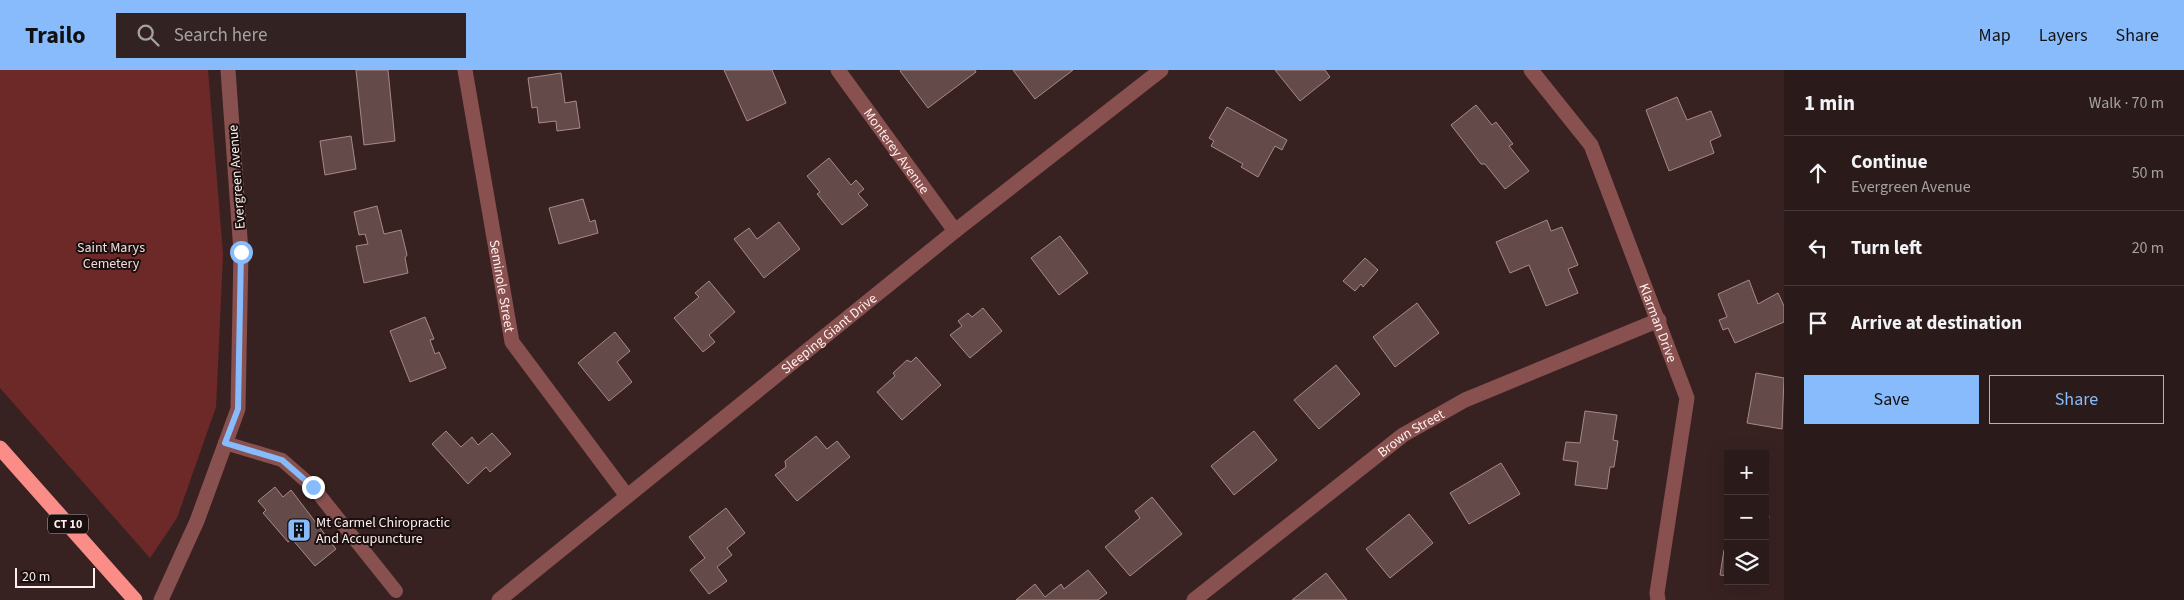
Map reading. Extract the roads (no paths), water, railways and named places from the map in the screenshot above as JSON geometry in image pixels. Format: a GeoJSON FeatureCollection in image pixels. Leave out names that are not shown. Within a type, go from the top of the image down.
{"type":"FeatureCollection","features":[{"type":"Feature","properties":{"kind":"highway","name":"CT 10"},"geometry":{"type":"LineString","coordinates":[[0,448],[135,600]]}},
{"type":"Feature","properties":{"kind":"street","name":"Evergreen Avenue"},"geometry":{"type":"LineString","coordinates":[[161,600],[196,521],[238,409],[241,252],[228,70]]}},
{"type":"Feature","properties":{"kind":"street","name":"Seminole Street"},"geometry":{"type":"LineString","coordinates":[[465,70],[512,342],[626,496]]}},
{"type":"Feature","properties":{"kind":"street","name":"Monterey Avenue"},"geometry":{"type":"LineString","coordinates":[[838,70],[955,231]]}},
{"type":"Feature","properties":{"kind":"street","name":"Sleeping Giant Drive"},"geometry":{"type":"LineString","coordinates":[[500,600],[955,231],[1161,70]]}},
{"type":"Feature","properties":{"kind":"street","name":"Klarman Drive"},"geometry":{"type":"LineString","coordinates":[[1531,70],[1591,145],[1688,398],[1657,593],[1658,600]]}},
{"type":"Feature","properties":{"kind":"street","name":"Brown Street"},"geometry":{"type":"LineString","coordinates":[[1194,600],[1404,436],[1465,400],[1659,320]]}},
{"type":"Feature","properties":{"kind":"lane"},"geometry":{"type":"LineString","coordinates":[[225,443],[282,460],[313,487],[396,591]]}},
{"type":"Feature","properties":{"kind":"place","name":"Mt Carmel Chiropractic And Accupuncture"},"geometry":{"type":"Point","coordinates":[299,530]}},
{"type":"Feature","properties":{"kind":"park label","name":"Saint Marys Cemetery"},"geometry":{"type":"Point","coordinates":[111,256]}}]}
